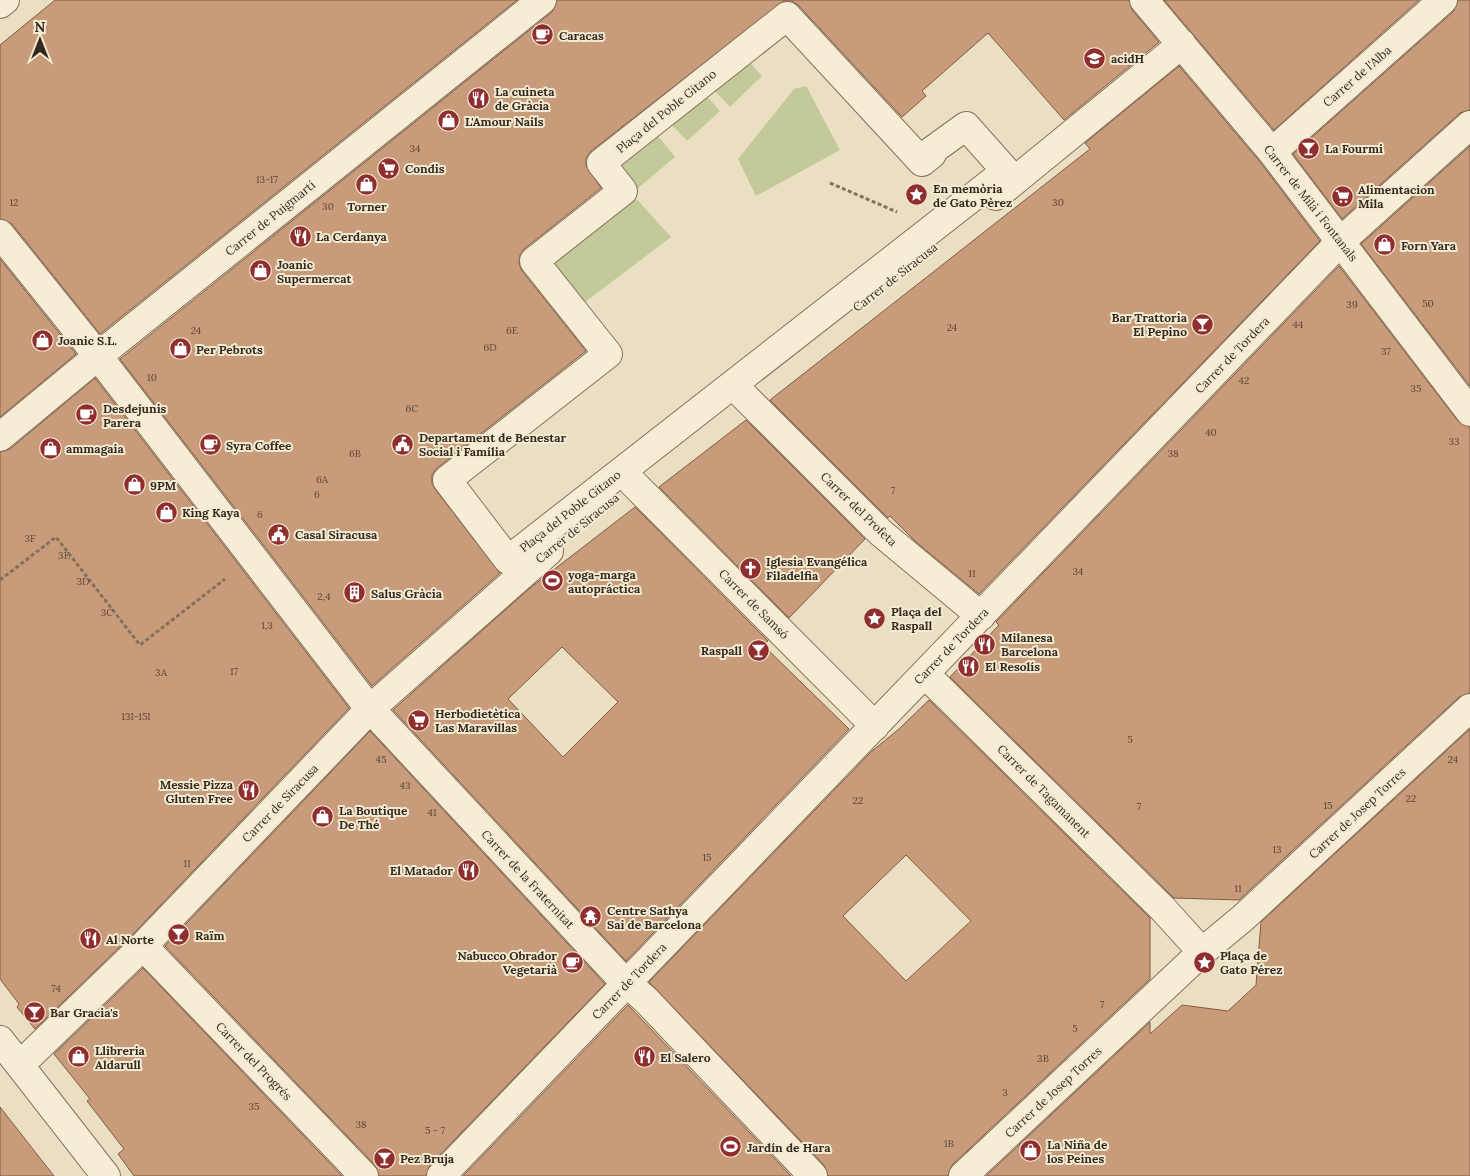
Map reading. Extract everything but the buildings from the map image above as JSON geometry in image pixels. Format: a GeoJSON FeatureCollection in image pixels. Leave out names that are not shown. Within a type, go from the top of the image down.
{"type":"FeatureCollection","features":[{"type":"Feature","properties":{"kind":"street"},"geometry":{"type":"LineString","coordinates":[[0,4],[5,0]]}},
{"type":"Feature","properties":{"kind":"street","name":"Carrer de Milà i Fontanals"},"geometry":{"type":"LineString","coordinates":[[1144,0],[1272,152],[1470,412]]}},
{"type":"Feature","properties":{"kind":"street","name":"Carrer de l'Alba"},"geometry":{"type":"LineString","coordinates":[[1272,152],[1444,0]]}},
{"type":"Feature","properties":{"kind":"street","name":"Carrer de Puigmartí"},"geometry":{"type":"LineString","coordinates":[[0,437],[538,2]]}},
{"type":"Feature","properties":{"kind":"street","name":"Plaça del Poble Gitano"},"geometry":{"type":"LineString","coordinates":[[787,16],[922,162],[932,154],[930,152],[966,126],[1006,171],[508,560],[447,480],[608,354],[534,260],[623,191],[601,163],[787,16]]}},
{"type":"Feature","properties":{"kind":"street","name":"Carrer de Siracusa"},"geometry":{"type":"LineString","coordinates":[[20,1065],[143,946],[370,710],[520,575],[743,395],[950,234],[1182,44]]}},
{"type":"Feature","properties":{"kind":"street","name":"Carrer de Tordera"},"geometry":{"type":"LineString","coordinates":[[441,1176],[1341,241],[1470,125]]}},
{"type":"Feature","properties":{"kind":"street","name":"Carrer de la Fraternitat"},"geometry":{"type":"LineString","coordinates":[[0,234],[98,356],[370,710],[626,984],[646,1000],[813,1176]]}},
{"type":"Feature","properties":{"kind":"street","name":"Carrer del Profeta"},"geometry":{"type":"LineString","coordinates":[[743,395],[880,532],[981,616]]}},
{"type":"Feature","properties":{"kind":"street","name":"Carrer de Samsó"},"geometry":{"type":"LineString","coordinates":[[633,483],[875,726]]}},
{"type":"Feature","properties":{"kind":"street","name":"Carrer de Tagamanent"},"geometry":{"type":"LineString","coordinates":[[925,674],[1163,909],[1202,952]]}},
{"type":"Feature","properties":{"kind":"street","name":"Carrer de Josep Torres"},"geometry":{"type":"LineString","coordinates":[[963,1176],[1042,1117],[1165,988],[1202,952],[1244,917],[1470,708]]}},
{"type":"Feature","properties":{"kind":"street","name":"Carrer del Progrés"},"geometry":{"type":"LineString","coordinates":[[143,946],[364,1176]]}},
{"type":"Feature","properties":{"kind":"street"},"geometry":{"type":"LineString","coordinates":[[0,1040],[106,1176]]}},
{"type":"Feature","properties":{"kind":"path"},"geometry":{"type":"LineString","coordinates":[[0,580],[56,537],[140,645],[253,558]]}},
{"type":"Feature","properties":{"kind":"green space"},"geometry":{"type":"Polygon","coordinates":[[[745,57],[762,76],[730,107],[711,87],[745,57]]]}},
{"type":"Feature","properties":{"kind":"green space"},"geometry":{"type":"Polygon","coordinates":[[[806,86],[840,150],[756,196],[738,159],[794,89],[806,86]]]}},
{"type":"Feature","properties":{"kind":"green space"},"geometry":{"type":"Polygon","coordinates":[[[702,91],[720,111],[687,141],[669,122],[702,91]]]}},
{"type":"Feature","properties":{"kind":"green space"},"geometry":{"type":"Polygon","coordinates":[[[653,130],[675,157],[637,189],[614,162],[653,130]]]}},
{"type":"Feature","properties":{"kind":"green space"},"geometry":{"type":"Polygon","coordinates":[[[631,193],[671,237],[576,309],[538,260],[631,193]]]}},
{"type":"Feature","properties":{"kind":"place","name":"Caracas"},"geometry":{"type":"Point","coordinates":[543,35]}},
{"type":"Feature","properties":{"kind":"place","name":"acidH"},"geometry":{"type":"Point","coordinates":[1095,58]}},
{"type":"Feature","properties":{"kind":"place","name":"La cuineta de Gràcia"},"geometry":{"type":"Point","coordinates":[479,98]}},
{"type":"Feature","properties":{"kind":"place","name":"L'Amour Nails"},"geometry":{"type":"Point","coordinates":[449,121]}},
{"type":"Feature","properties":{"kind":"place","name":"La Fourmi"},"geometry":{"type":"Point","coordinates":[1309,148]}},
{"type":"Feature","properties":{"kind":"place","name":"Condis"},"geometry":{"type":"Point","coordinates":[389,168]}},
{"type":"Feature","properties":{"kind":"place","name":"Torner"},"geometry":{"type":"Point","coordinates":[367,185]}},
{"type":"Feature","properties":{"kind":"place","name":"En memòria de Gato Pèrez"},"geometry":{"type":"Point","coordinates":[917,195]}},
{"type":"Feature","properties":{"kind":"place","name":"Alimentacion Mila"},"geometry":{"type":"Point","coordinates":[1342,196]}},
{"type":"Feature","properties":{"kind":"place","name":"La Cerdanya"},"geometry":{"type":"Point","coordinates":[300,236]}},
{"type":"Feature","properties":{"kind":"place","name":"Forn Yara"},"geometry":{"type":"Point","coordinates":[1385,245]}},
{"type":"Feature","properties":{"kind":"place","name":"Joanic Supermercat"},"geometry":{"type":"Point","coordinates":[261,271]}},
{"type":"Feature","properties":{"kind":"place","name":"Bar Trattoria El Pepino"},"geometry":{"type":"Point","coordinates":[1203,324]}},
{"type":"Feature","properties":{"kind":"place","name":"Joanic S.L."},"geometry":{"type":"Point","coordinates":[42,340]}},
{"type":"Feature","properties":{"kind":"place","name":"Per Pebrots"},"geometry":{"type":"Point","coordinates":[180,349]}},
{"type":"Feature","properties":{"kind":"place","name":"Desdejunis Parera"},"geometry":{"type":"Point","coordinates":[87,415]}},
{"type":"Feature","properties":{"kind":"place","name":"Departament de Benestar Social i Família"},"geometry":{"type":"Point","coordinates":[403,444]}},
{"type":"Feature","properties":{"kind":"place","name":"Syra Coffee"},"geometry":{"type":"Point","coordinates":[210,445]}},
{"type":"Feature","properties":{"kind":"place","name":"ammagaia"},"geometry":{"type":"Point","coordinates":[50,448]}},
{"type":"Feature","properties":{"kind":"place","name":"9PM"},"geometry":{"type":"Point","coordinates":[134,485]}},
{"type":"Feature","properties":{"kind":"place","name":"King Kaya"},"geometry":{"type":"Point","coordinates":[166,512]}},
{"type":"Feature","properties":{"kind":"place","name":"Casal Siracusa"},"geometry":{"type":"Point","coordinates":[279,534]}},
{"type":"Feature","properties":{"kind":"place","name":"Iglesia Evangélica Filadelfia"},"geometry":{"type":"Point","coordinates":[750,568]}},
{"type":"Feature","properties":{"kind":"place","name":"yoga-marga autopráctica"},"geometry":{"type":"Point","coordinates":[552,581]}},
{"type":"Feature","properties":{"kind":"place","name":"Salus Gràcia"},"geometry":{"type":"Point","coordinates":[355,593]}},
{"type":"Feature","properties":{"kind":"place","name":"Plaça del Raspall"},"geometry":{"type":"Point","coordinates":[875,618]}},
{"type":"Feature","properties":{"kind":"place","name":"Milanesa Barcelona"},"geometry":{"type":"Point","coordinates":[985,644]}},
{"type":"Feature","properties":{"kind":"place","name":"Raspall"},"geometry":{"type":"Point","coordinates":[758,650]}},
{"type":"Feature","properties":{"kind":"place","name":"El Resolís"},"geometry":{"type":"Point","coordinates":[969,666]}},
{"type":"Feature","properties":{"kind":"place","name":"Herbodietètica Las Maravillas"},"geometry":{"type":"Point","coordinates":[419,720]}},
{"type":"Feature","properties":{"kind":"place","name":"Messie Pizza Gluten Free"},"geometry":{"type":"Point","coordinates":[249,791]}},
{"type":"Feature","properties":{"kind":"place","name":"La Boutique De Thé"},"geometry":{"type":"Point","coordinates":[323,817]}},
{"type":"Feature","properties":{"kind":"place","name":"El Matador"},"geometry":{"type":"Point","coordinates":[469,870]}},
{"type":"Feature","properties":{"kind":"place","name":"Centre Sathya Sai de Barcelona"},"geometry":{"type":"Point","coordinates":[591,917]}},
{"type":"Feature","properties":{"kind":"place","name":"Raïm"},"geometry":{"type":"Point","coordinates":[179,935]}},
{"type":"Feature","properties":{"kind":"place","name":"Al Norte"},"geometry":{"type":"Point","coordinates":[90,939]}},
{"type":"Feature","properties":{"kind":"place","name":"Nabucco Obrador Vegetarià"},"geometry":{"type":"Point","coordinates":[573,962]}},
{"type":"Feature","properties":{"kind":"place","name":"Plaça de Gato Pérez"},"geometry":{"type":"Point","coordinates":[1204,962]}},
{"type":"Feature","properties":{"kind":"place","name":"Bar Gracia's"},"geometry":{"type":"Point","coordinates":[34,1012]}},
{"type":"Feature","properties":{"kind":"place","name":"Llibreria Aldarull"},"geometry":{"type":"Point","coordinates":[79,1057]}},
{"type":"Feature","properties":{"kind":"place","name":"El Salero"},"geometry":{"type":"Point","coordinates":[644,1057]}},
{"type":"Feature","properties":{"kind":"place","name":"Jardín de Hara"},"geometry":{"type":"Point","coordinates":[731,1147]}},
{"type":"Feature","properties":{"kind":"place","name":"La Niña de los Peines"},"geometry":{"type":"Point","coordinates":[1031,1151]}},
{"type":"Feature","properties":{"kind":"place","name":"Pez Bruja"},"geometry":{"type":"Point","coordinates":[384,1158]}}]}
